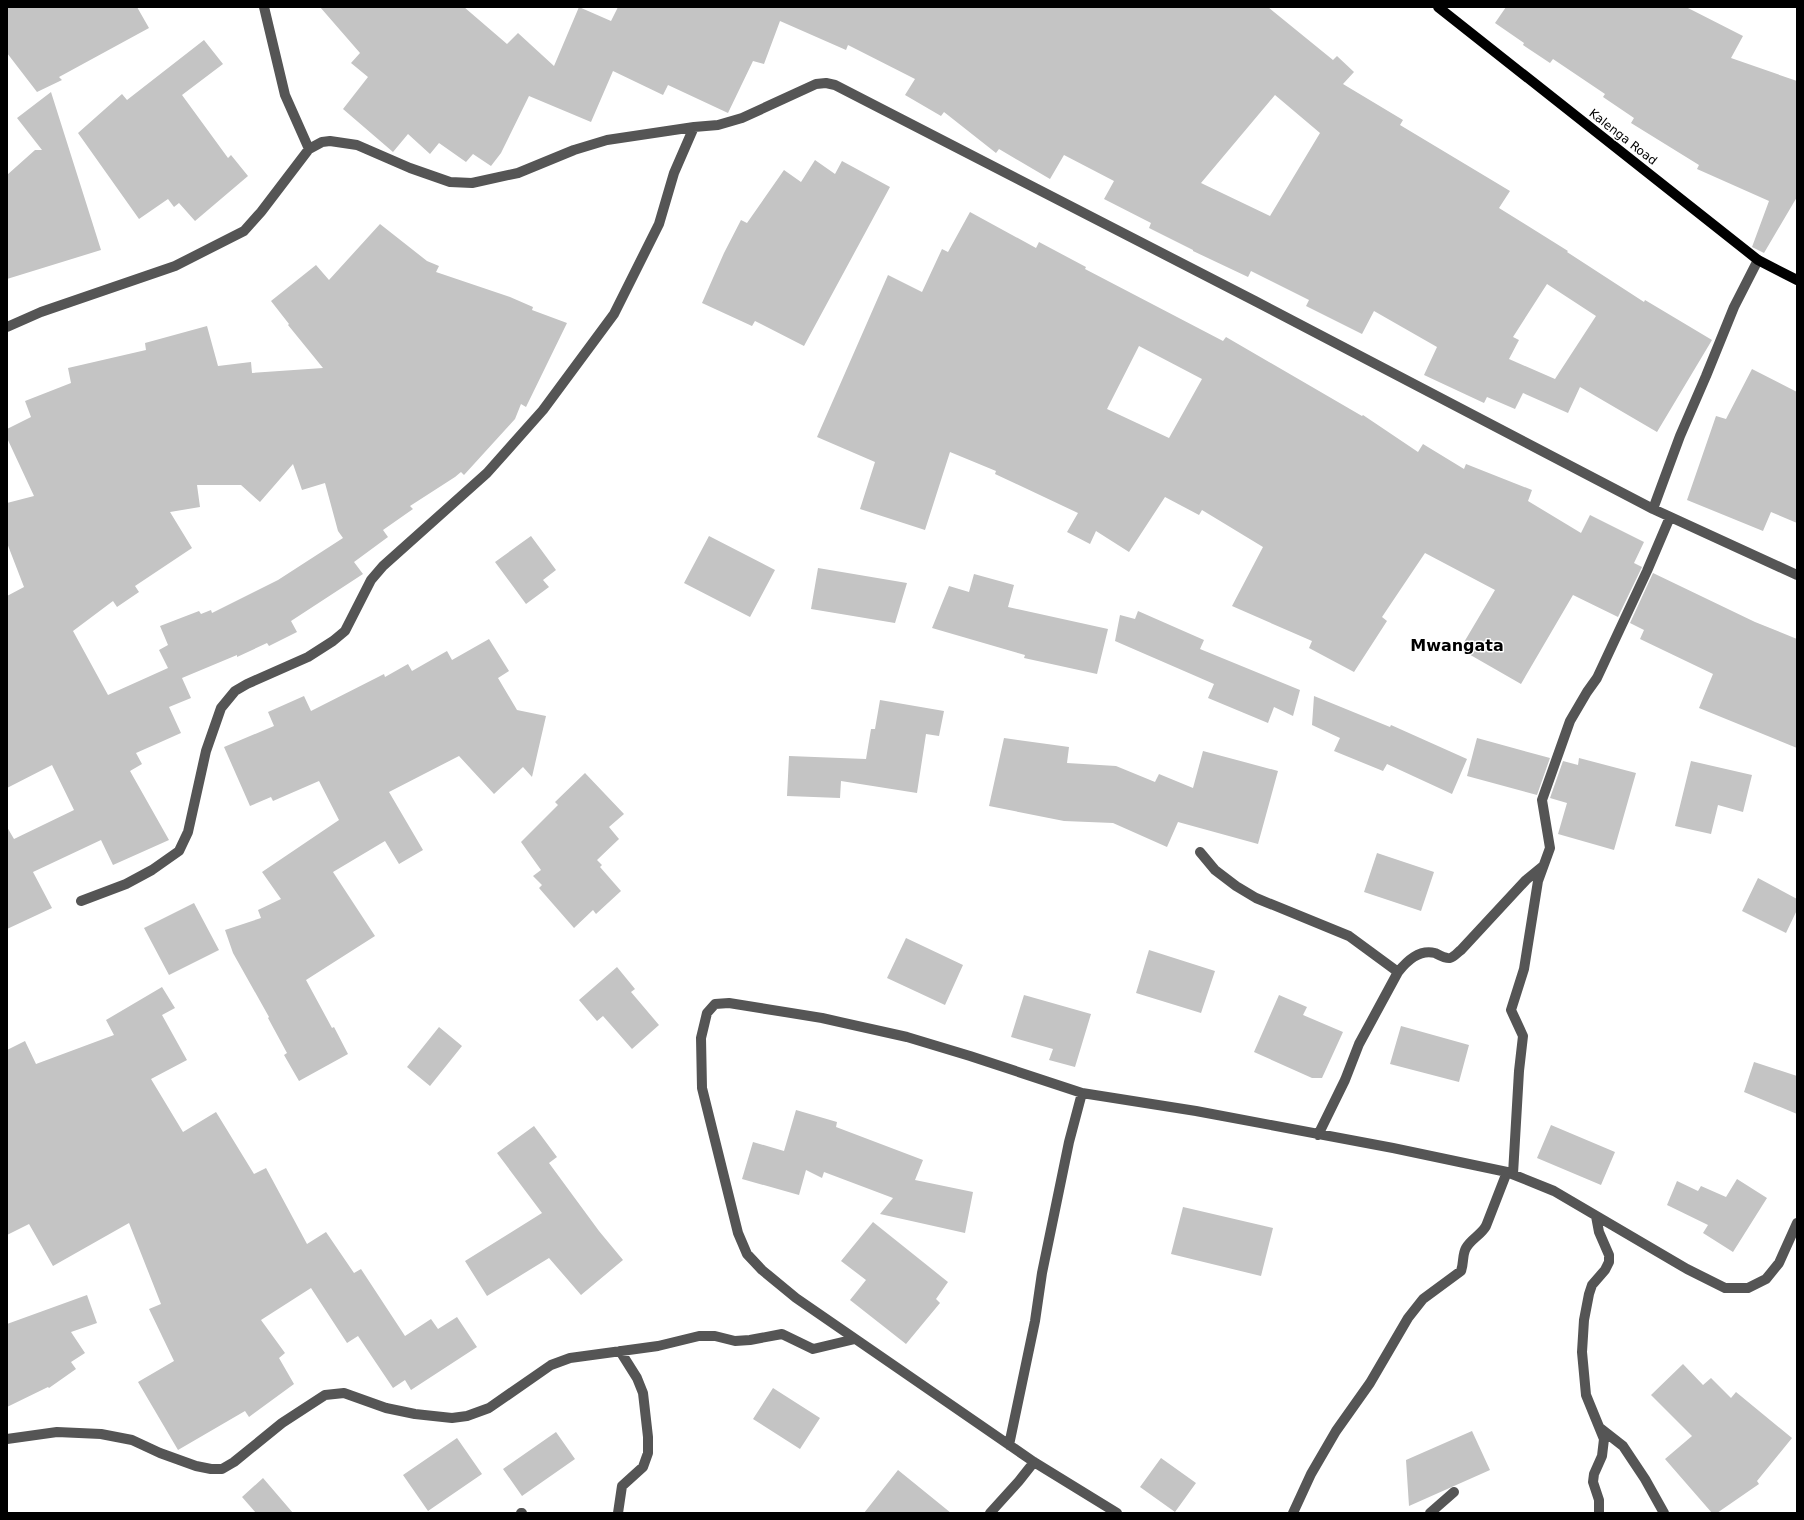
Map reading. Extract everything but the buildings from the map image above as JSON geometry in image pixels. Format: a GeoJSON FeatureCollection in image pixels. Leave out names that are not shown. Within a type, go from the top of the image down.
{"type":"FeatureCollection","features":[{"type":"Feature","properties":{"kind":"main road","name":"Kalenga Road"},"geometry":{"type":"LineString","coordinates":[[1438,7],[1758,260],[1797,280]]}},
{"type":"Feature","properties":{"kind":"street"},"geometry":{"type":"LineString","coordinates":[[264,7],[285,95],[309,149]]}},
{"type":"Feature","properties":{"kind":"street"},"geometry":{"type":"LineString","coordinates":[[7,327],[40,312],[175,266],[244,231],[261,212],[309,149],[322,142],[330,141],[357,146],[410,168],[450,182],[472,184],[518,173],[574,150],[607,140],[694,127],[718,125],[742,118],[816,84],[826,83],[835,85],[1262,304],[1653,509],[1797,575]]}},
{"type":"Feature","properties":{"kind":"street"},"geometry":{"type":"LineString","coordinates":[[81,902],[126,884],[152,870],[179,851],[188,832],[206,751],[221,708],[230,697],[235,691],[247,684],[308,657],[333,641],[345,631],[371,580],[383,566],[487,473],[543,410],[614,314],[659,224],[674,173],[694,127]]}},
{"type":"Feature","properties":{"kind":"street"},"geometry":{"type":"LineString","coordinates":[[1653,509],[1680,436],[1734,307],[1758,260]]}},
{"type":"Feature","properties":{"kind":"street"},"geometry":{"type":"LineString","coordinates":[[1293,1513],[1311,1474],[1336,1430],[1370,1383],[1408,1318],[1423,1299],[1461,1271],[1466,1249],[1470,1243],[1482,1233],[1510,1173],[1523,1036],[1511,1010],[1524,969],[1538,881],[1550,848],[1542,800],[1570,721],[1587,692],[1598,678],[1670,517]]}},
{"type":"Feature","properties":{"kind":"street"},"geometry":{"type":"LineString","coordinates":[[1200,852],[1215,870],[1236,886],[1256,898],[1349,936],[1398,972]]}},
{"type":"Feature","properties":{"kind":"street"},"geometry":{"type":"LineString","coordinates":[[1318,1135],[1359,1044],[1398,972],[1414,956],[1424,953],[1432,952],[1448,958],[1453,957],[1526,880],[1545,865]]}},
{"type":"Feature","properties":{"kind":"street"},"geometry":{"type":"LineString","coordinates":[[1117,1513],[1008,1445],[854,1339],[796,1298],[762,1270],[747,1254],[738,1233],[702,1088],[701,1038],[707,1013],[715,1004],[729,1003],[822,1018],[906,1037],[970,1056],[1082,1093],[1196,1111],[1393,1148],[1510,1173],[1554,1191],[1687,1269],[1725,1288],[1748,1288],[1766,1279],[1779,1263],[1797,1223]]}},
{"type":"Feature","properties":{"kind":"street"},"geometry":{"type":"LineString","coordinates":[[1008,1445],[1035,1321],[1042,1273],[1068,1142],[1082,1093]]}},
{"type":"Feature","properties":{"kind":"street"},"geometry":{"type":"LineString","coordinates":[[1596,1216],[1599,1232],[1609,1255],[1609,1262],[1605,1270],[1592,1285],[1588,1294],[1584,1320],[1582,1352],[1586,1395],[1604,1439],[1604,1448],[1594,1474],[1593,1482],[1598,1500],[1599,1513]]}},
{"type":"Feature","properties":{"kind":"street"},"geometry":{"type":"LineString","coordinates":[[7,1439],[57,1432],[101,1434],[132,1440],[160,1453],[196,1466],[211,1469],[222,1469],[234,1462],[282,1423],[325,1395],[344,1394],[386,1408],[415,1414],[452,1418],[466,1416],[489,1408],[551,1365],[570,1358],[658,1346],[699,1336],[715,1336],[735,1341],[750,1340],[782,1334],[812,1349],[854,1339]]}},
{"type":"Feature","properties":{"kind":"street"},"geometry":{"type":"LineString","coordinates":[[618,1513],[622,1486],[642,1467],[648,1453],[648,1437],[643,1393],[637,1378],[620,1351]]}},
{"type":"Feature","properties":{"kind":"street"},"geometry":{"type":"LineString","coordinates":[[1600,1427],[1623,1446],[1645,1479],[1664,1513]]}},
{"type":"Feature","properties":{"kind":"street"},"geometry":{"type":"LineString","coordinates":[[990,1513],[1034,1462]]}},
{"type":"Feature","properties":{"kind":"street"},"geometry":{"type":"LineString","coordinates":[[1430,1513],[1454,1492]]}},
{"type":"Feature","properties":{"kind":"district","name":"Mwangata"},"geometry":{"type":"Point","coordinates":[1457,645]}}]}
